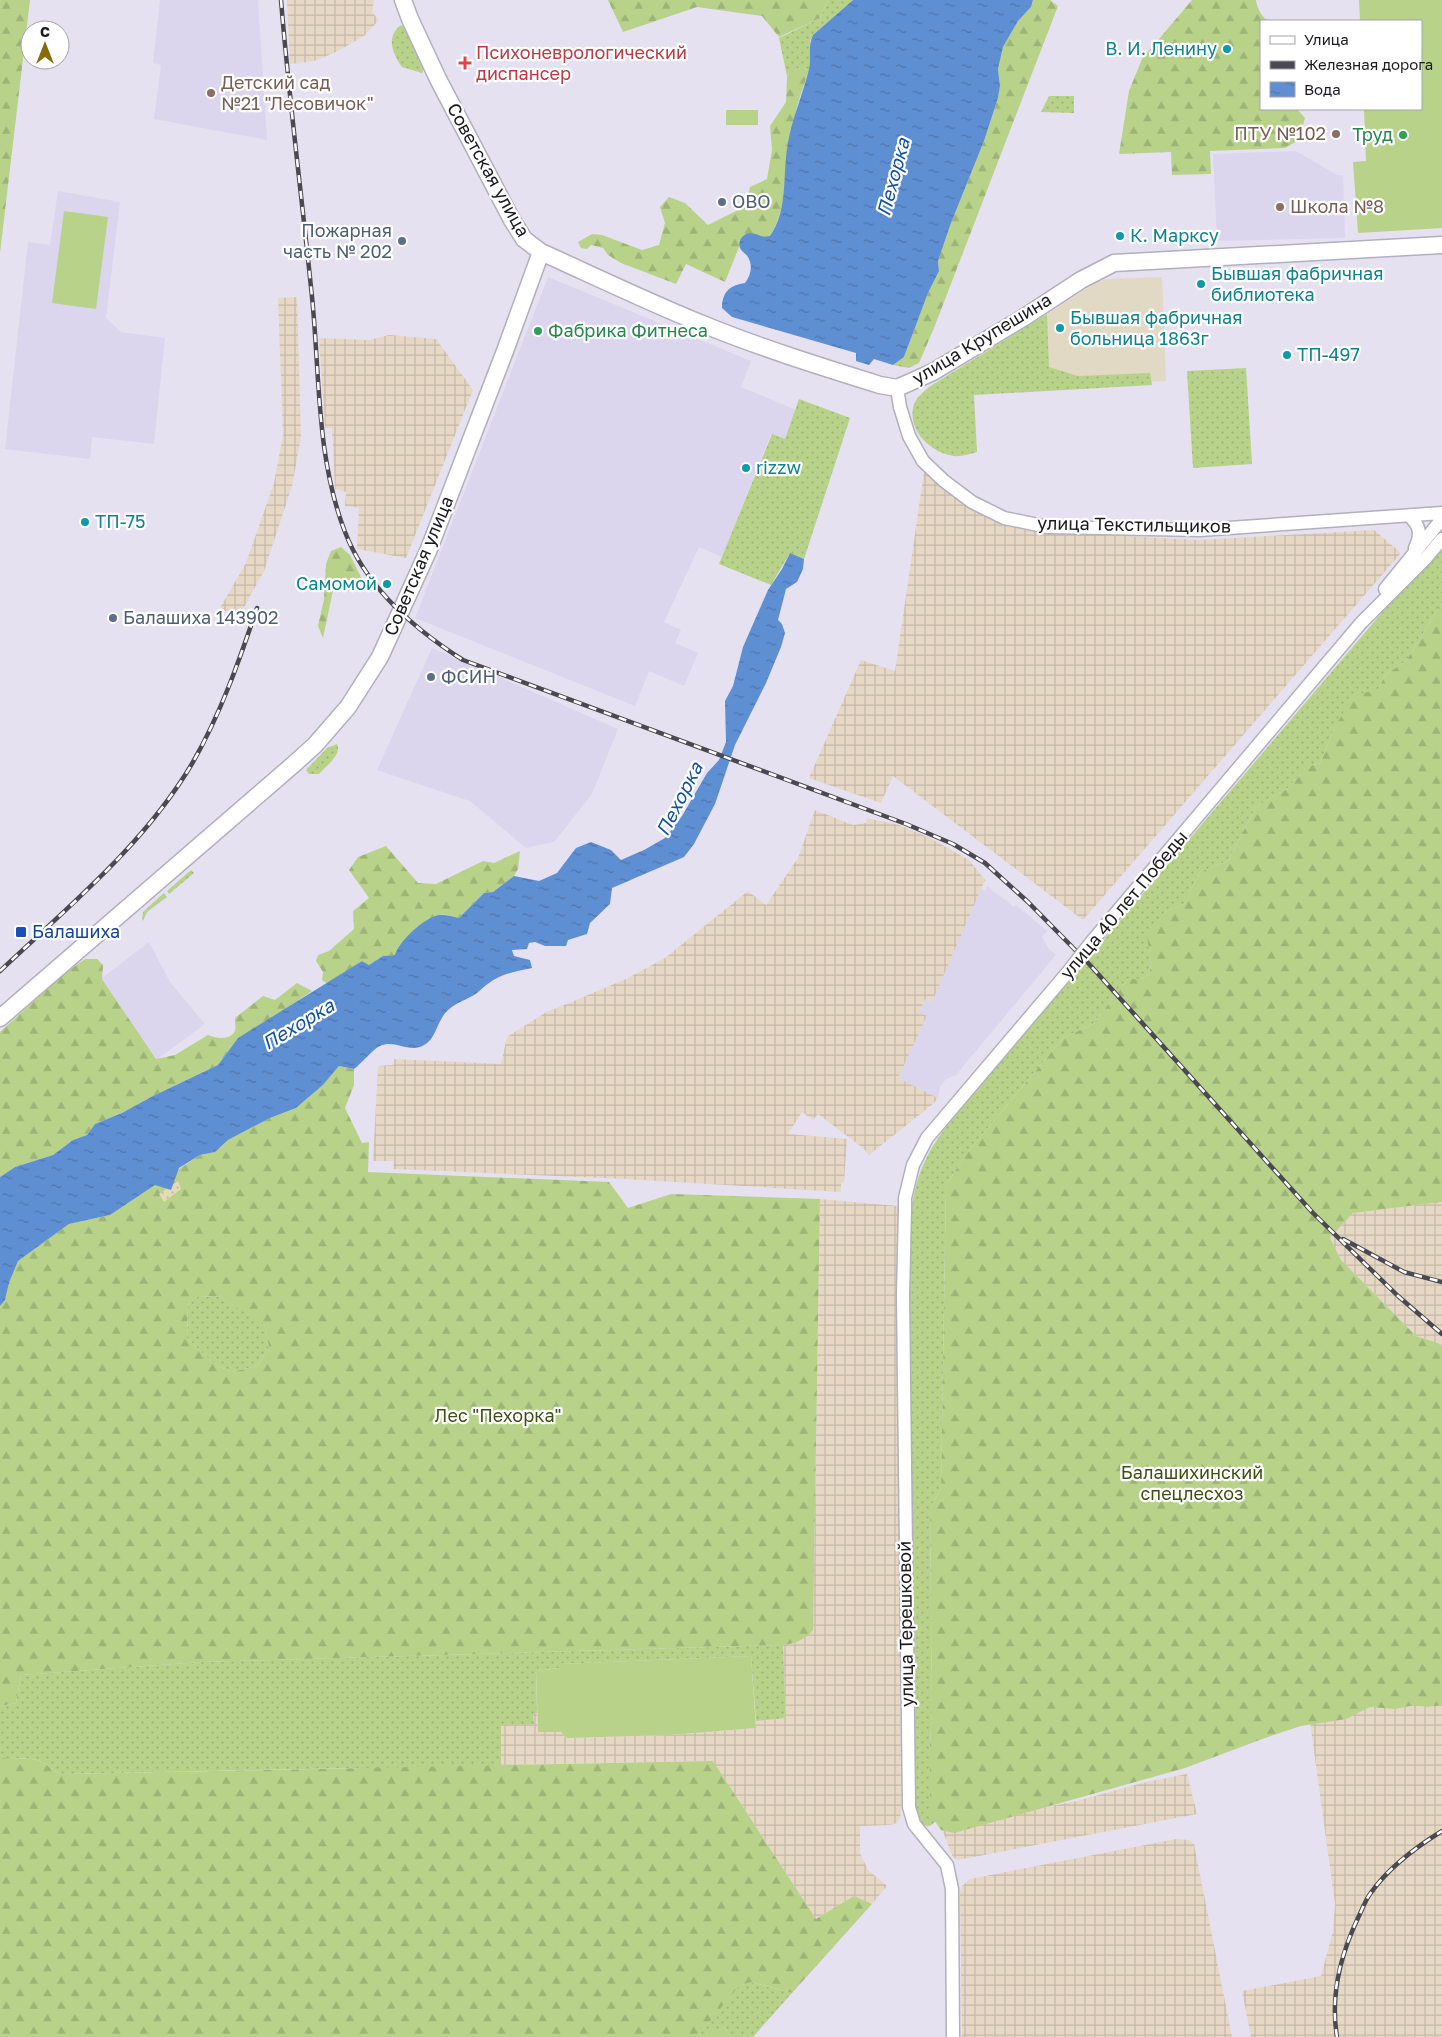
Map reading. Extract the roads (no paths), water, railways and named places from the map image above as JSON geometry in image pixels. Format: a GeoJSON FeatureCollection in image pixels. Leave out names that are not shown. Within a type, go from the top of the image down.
{"type":"FeatureCollection","features":[{"type":"Feature","properties":{"kind":"main road","name":"Советская улица"},"geometry":{"type":"LineString","coordinates":[[0,1018],[305,754],[331,727],[360,691],[380,657],[429,549],[506,351],[540,252],[524,239],[512,220],[438,79],[403,0]]}},
{"type":"Feature","properties":{"kind":"main road","name":"улица Крупешина"},"geometry":{"type":"LineString","coordinates":[[540,252],[701,324],[840,372],[880,385],[897,388],[933,372],[1024,318],[1081,280],[1114,263],[1442,245]]}},
{"type":"Feature","properties":{"kind":"street","name":"улица Текстильщиков"},"geometry":{"type":"LineString","coordinates":[[897,388],[908,436],[923,461],[972,502],[1004,518],[1048,527],[1200,530],[1409,516],[1442,512]]}},
{"type":"Feature","properties":{"kind":"street"},"geometry":{"type":"LineString","coordinates":[[1407,561],[1420,536],[1418,525],[1409,516]]}},
{"type":"Feature","properties":{"kind":"street","name":"улица 40 лет Победы"},"geometry":{"type":"LineString","coordinates":[[905,1198],[913,1165],[928,1138],[1361,623],[1407,561],[1442,519]]}},
{"type":"Feature","properties":{"kind":"street","name":"улица 40 лет Победы"},"geometry":{"type":"LineString","coordinates":[[1361,623],[1426,558],[1442,539]]}},
{"type":"Feature","properties":{"kind":"street","name":"улица Терешковой"},"geometry":{"type":"LineString","coordinates":[[905,1198],[903,1295],[909,1807],[914,1824],[941,1857],[950,1874],[952,1889],[953,2037]]}},
{"type":"Feature","properties":{"kind":"water","name":"Пехорка"},"geometry":{"type":"Polygon","coordinates":[[[853,0],[1033,0],[1031,7],[1018,21],[1003,47],[998,69],[1000,86],[998,98],[984,141],[951,223],[938,261],[939,271],[928,293],[904,357],[893,365],[874,359],[869,365],[856,361],[856,353],[732,317],[722,308],[723,298],[728,290],[745,283],[750,274],[750,260],[739,245],[741,238],[750,233],[770,236],[780,214],[788,143],[808,73],[810,44],[813,35],[853,0]]]}},
{"type":"Feature","properties":{"kind":"water","name":"Пехорка"},"geometry":{"type":"Polygon","coordinates":[[[790,553],[804,559],[803,569],[797,582],[786,589],[778,620],[782,624],[785,633],[781,647],[766,683],[735,745],[715,804],[694,844],[684,857],[612,888],[610,904],[590,923],[587,934],[568,940],[566,946],[545,946],[535,942],[529,943],[527,949],[512,950],[514,956],[530,960],[532,968],[499,977],[450,1008],[431,1039],[424,1045],[413,1048],[386,1044],[374,1050],[354,1069],[339,1066],[323,1085],[296,1108],[270,1118],[228,1140],[215,1152],[200,1155],[179,1168],[171,1190],[155,1185],[110,1215],[69,1224],[18,1261],[9,1283],[5,1300],[0,1306],[0,1177],[15,1167],[53,1155],[73,1140],[87,1135],[95,1124],[122,1113],[218,1065],[238,1038],[362,961],[369,965],[383,956],[395,955],[407,937],[426,920],[439,915],[459,918],[484,893],[493,892],[514,876],[539,881],[557,873],[576,848],[591,842],[611,850],[621,860],[665,838],[682,816],[707,773],[719,760],[726,742],[725,701],[733,686],[743,647],[768,590],[790,553]]]}},
{"type":"Feature","properties":{"kind":"railway"},"geometry":{"type":"LineString","coordinates":[[281,0],[315,326],[324,445],[329,475],[345,532],[365,571],[379,588],[394,605],[427,635],[463,660],[906,824],[953,844],[985,863],[1028,902],[1090,965],[1313,1213],[1398,1296],[1442,1334]]}},
{"type":"Feature","properties":{"kind":"railway"},"geometry":{"type":"LineString","coordinates":[[0,971],[104,873],[129,847],[174,792],[193,762],[221,706],[257,608]]}},
{"type":"Feature","properties":{"kind":"railway"},"geometry":{"type":"LineString","coordinates":[[1343,1239],[1404,1272],[1442,1282]]}},
{"type":"Feature","properties":{"kind":"railway"},"geometry":{"type":"LineString","coordinates":[[1337,2037],[1335,2006],[1338,1976],[1346,1947],[1370,1894],[1394,1867],[1422,1844],[1442,1831]]}},
{"type":"Feature","properties":{"kind":"place","name":"В. И. Ленину"},"geometry":{"type":"Point","coordinates":[1227,49]}},
{"type":"Feature","properties":{"kind":"place","name":"Психоневрологический диспансер"},"geometry":{"type":"Point","coordinates":[465,63]}},
{"type":"Feature","properties":{"kind":"place","name":"Детский сад №21 \"Лесовичок\""},"geometry":{"type":"Point","coordinates":[211,93]}},
{"type":"Feature","properties":{"kind":"place","name":"ПТУ №102"},"geometry":{"type":"Point","coordinates":[1336,134]}},
{"type":"Feature","properties":{"kind":"place","name":"Труд"},"geometry":{"type":"Point","coordinates":[1403,135]}},
{"type":"Feature","properties":{"kind":"place","name":"ОВО"},"geometry":{"type":"Point","coordinates":[722,202]}},
{"type":"Feature","properties":{"kind":"place","name":"Школа №8"},"geometry":{"type":"Point","coordinates":[1280,207]}},
{"type":"Feature","properties":{"kind":"place","name":"К. Марксу"},"geometry":{"type":"Point","coordinates":[1120,236]}},
{"type":"Feature","properties":{"kind":"place","name":"Пожарная часть № 202"},"geometry":{"type":"Point","coordinates":[402,241]}},
{"type":"Feature","properties":{"kind":"place","name":"Бывшая фабричная библиотека"},"geometry":{"type":"Point","coordinates":[1201,284]}},
{"type":"Feature","properties":{"kind":"place","name":"Бывшая фабричная больница 1863г"},"geometry":{"type":"Point","coordinates":[1060,328]}},
{"type":"Feature","properties":{"kind":"place","name":"Фабрика Фитнеса"},"geometry":{"type":"Point","coordinates":[538,331]}},
{"type":"Feature","properties":{"kind":"place","name":"ТП-497"},"geometry":{"type":"Point","coordinates":[1287,355]}},
{"type":"Feature","properties":{"kind":"place","name":"rizzw"},"geometry":{"type":"Point","coordinates":[746,468]}},
{"type":"Feature","properties":{"kind":"place","name":"ТП-75"},"geometry":{"type":"Point","coordinates":[85,522]}},
{"type":"Feature","properties":{"kind":"place","name":"Самомой"},"geometry":{"type":"Point","coordinates":[387,584]}},
{"type":"Feature","properties":{"kind":"place","name":"Балашиха 143902"},"geometry":{"type":"Point","coordinates":[113,618]}},
{"type":"Feature","properties":{"kind":"place","name":"ФСИН"},"geometry":{"type":"Point","coordinates":[431,677]}},
{"type":"Feature","properties":{"kind":"place","name":"Балашиха"},"geometry":{"type":"Point","coordinates":[21,932]}},
{"type":"Feature","properties":{"kind":"park label","name":"Лес \"Пехорка\""},"geometry":{"type":"Point","coordinates":[498,1416]}},
{"type":"Feature","properties":{"kind":"park label","name":"Балашихинский спецлесхоз"},"geometry":{"type":"Point","coordinates":[1192,1484]}}]}
